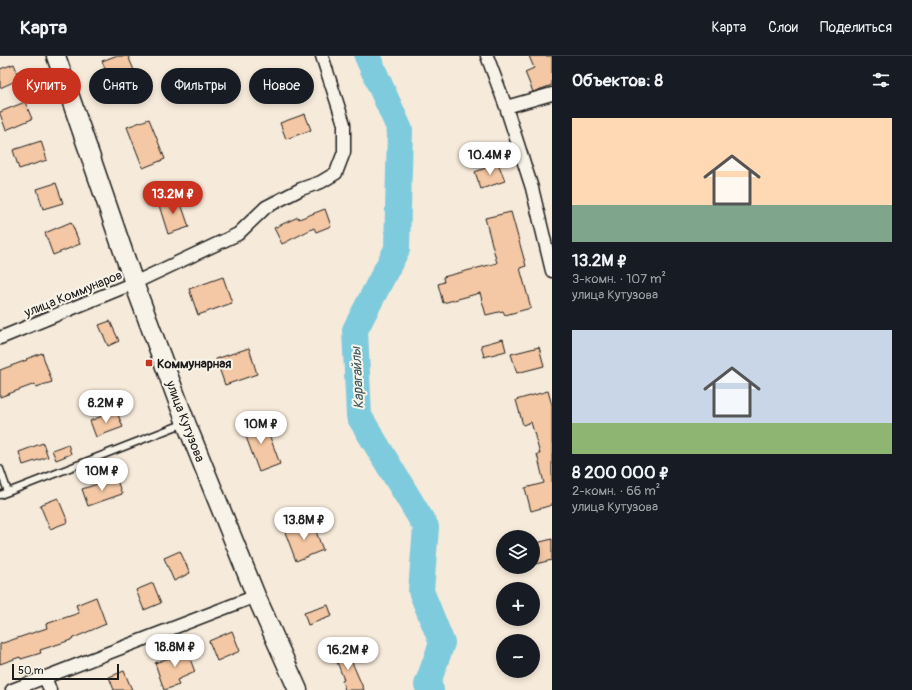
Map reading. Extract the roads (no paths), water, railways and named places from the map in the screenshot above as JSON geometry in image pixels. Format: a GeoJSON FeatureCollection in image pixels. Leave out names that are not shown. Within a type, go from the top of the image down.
{"type":"FeatureCollection","features":[{"type":"Feature","properties":{"kind":"main road","name":"улица Кутузова"},"geometry":{"type":"LineString","coordinates":[[56,56],[134,283],[186,423],[256,596],[298,690]]}},
{"type":"Feature","properties":{"kind":"street","name":"улица Коммунаров"},"geometry":{"type":"LineString","coordinates":[[0,338],[134,283],[238,234],[266,206],[301,189],[321,182],[336,173],[344,152],[344,124],[322,56]]}},
{"type":"Feature","properties":{"kind":"street"},"geometry":{"type":"LineString","coordinates":[[487,56],[506,107],[532,188],[552,271]]}},
{"type":"Feature","properties":{"kind":"street"},"geometry":{"type":"LineString","coordinates":[[506,107],[552,94]]}},
{"type":"Feature","properties":{"kind":"street"},"geometry":{"type":"LineString","coordinates":[[12,690],[256,596]]}},
{"type":"Feature","properties":{"kind":"street"},"geometry":{"type":"LineString","coordinates":[[45,677],[50,690]]}},
{"type":"Feature","properties":{"kind":"lane"},"geometry":{"type":"LineString","coordinates":[[0,495],[186,423]]}},
{"type":"Feature","properties":{"kind":"lane"},"geometry":{"type":"LineString","coordinates":[[0,469],[8,492]]}},
{"type":"Feature","properties":{"kind":"waterway","name":"Карагайлы"},"geometry":{"type":"LineString","coordinates":[[367,56],[400,130],[397,249],[355,330],[359,416],[426,527],[421,591],[442,643],[427,685],[431,690]]}},
{"type":"Feature","properties":{"kind":"place","name":"Коммунарная"},"geometry":{"type":"Point","coordinates":[149,363]}}]}
